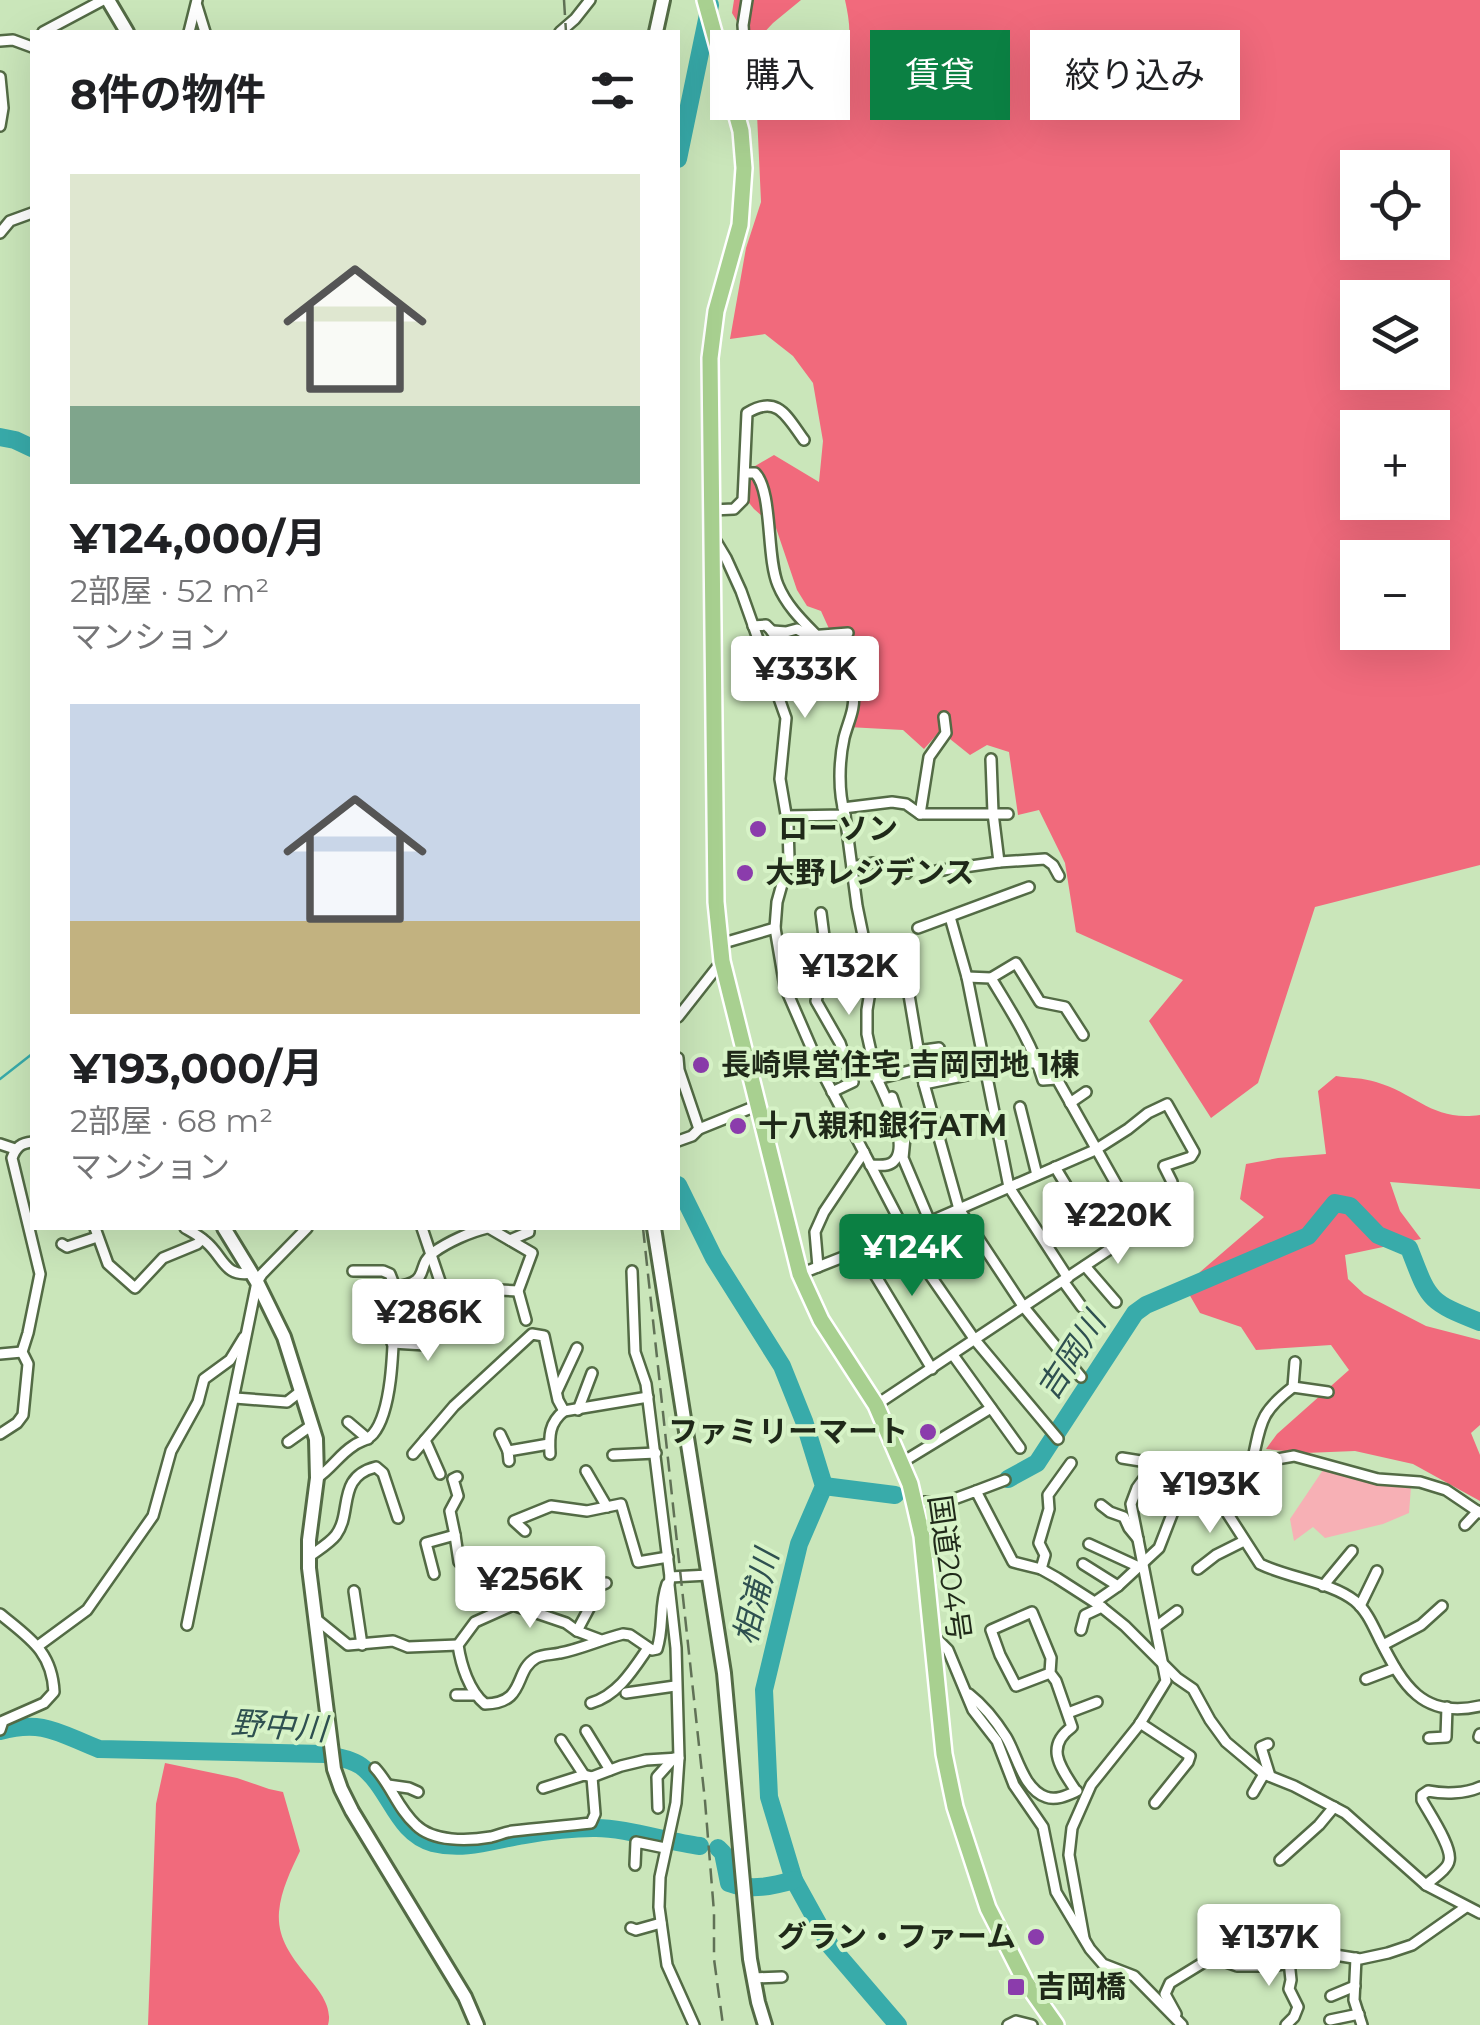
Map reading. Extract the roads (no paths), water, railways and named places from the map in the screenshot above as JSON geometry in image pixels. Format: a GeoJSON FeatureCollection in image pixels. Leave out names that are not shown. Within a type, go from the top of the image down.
{"type":"FeatureCollection","features":[{"type":"Feature","properties":{"kind":"highway","name":"国道204号"},"geometry":{"type":"LineString","coordinates":[[705,0],[714,30]]}},
{"type":"Feature","properties":{"kind":"highway","name":"国道204号"},"geometry":{"type":"LineString","coordinates":[[737,120],[744,168],[740,226],[716,311],[710,358],[716,902],[722,962],[800,1274],[821,1320],[876,1405],[914,1502],[922,1536],[944,1754],[968,1853],[988,1908],[1025,1981],[1056,2025]]}},
{"type":"Feature","properties":{"kind":"street"},"geometry":{"type":"LineString","coordinates":[[48,30],[106,0],[126,30]]}},
{"type":"Feature","properties":{"kind":"street"},"geometry":{"type":"LineString","coordinates":[[562,30],[590,0]]}},
{"type":"Feature","properties":{"kind":"street"},"geometry":{"type":"LineString","coordinates":[[656,30],[664,0]]}},
{"type":"Feature","properties":{"kind":"street"},"geometry":{"type":"LineString","coordinates":[[742,30],[747,0]]}},
{"type":"Feature","properties":{"kind":"street"},"geometry":{"type":"LineString","coordinates":[[190,30],[197,2]]}},
{"type":"Feature","properties":{"kind":"street"},"geometry":{"type":"LineString","coordinates":[[197,2],[204,30]]}},
{"type":"Feature","properties":{"kind":"street"},"geometry":{"type":"LineString","coordinates":[[0,41],[30,44]]}},
{"type":"Feature","properties":{"kind":"street"},"geometry":{"type":"LineString","coordinates":[[0,76],[0,126]]}},
{"type":"Feature","properties":{"kind":"street"},"geometry":{"type":"LineString","coordinates":[[0,233],[10,221],[30,214]]}},
{"type":"Feature","properties":{"kind":"street"},"geometry":{"type":"LineString","coordinates":[[712,510],[734,509],[744,500],[747,413],[769,404],[782,410],[804,440]]}},
{"type":"Feature","properties":{"kind":"street"},"geometry":{"type":"LineString","coordinates":[[745,473],[761,478],[771,567],[780,590],[794,613],[836,656],[852,688],[854,704],[842,746],[840,799],[872,979],[867,1034],[885,1107],[896,1125],[898,1155],[888,1165],[870,1165]]}},
{"type":"Feature","properties":{"kind":"street"},"geometry":{"type":"LineString","coordinates":[[712,536],[726,558],[786,718],[780,780],[788,859],[775,928],[785,987],[832,1092],[921,1262],[975,1340],[1058,1439]]}},
{"type":"Feature","properties":{"kind":"street"},"geometry":{"type":"LineString","coordinates":[[753,626],[766,625],[773,631],[786,670],[797,658]]}},
{"type":"Feature","properties":{"kind":"street"},"geometry":{"type":"LineString","coordinates":[[773,631],[797,629],[809,636],[848,633]]}},
{"type":"Feature","properties":{"kind":"street"},"geometry":{"type":"LineString","coordinates":[[920,814],[929,756],[946,733],[944,717]]}},
{"type":"Feature","properties":{"kind":"street"},"geometry":{"type":"LineString","coordinates":[[991,758],[1000,862]]}},
{"type":"Feature","properties":{"kind":"street"},"geometry":{"type":"LineString","coordinates":[[786,816],[892,802],[906,804],[920,814],[1008,814]]}},
{"type":"Feature","properties":{"kind":"street"},"geometry":{"type":"LineString","coordinates":[[936,871],[1044,859],[1060,876]]}},
{"type":"Feature","properties":{"kind":"street"},"geometry":{"type":"LineString","coordinates":[[852,867],[873,863],[907,872]]}},
{"type":"Feature","properties":{"kind":"street"},"geometry":{"type":"LineString","coordinates":[[918,928],[1029,886]]}},
{"type":"Feature","properties":{"kind":"street"},"geometry":{"type":"LineString","coordinates":[[821,912],[827,960],[816,1001],[840,1042],[853,1082],[832,1092]]}},
{"type":"Feature","properties":{"kind":"street"},"geometry":{"type":"LineString","coordinates":[[950,917],[967,976],[1008,1187],[1082,1307]]}},
{"type":"Feature","properties":{"kind":"street"},"geometry":{"type":"LineString","coordinates":[[720,944],[775,928]]}},
{"type":"Feature","properties":{"kind":"street"},"geometry":{"type":"LineString","coordinates":[[680,1014],[722,962]]}},
{"type":"Feature","properties":{"kind":"street"},"geometry":{"type":"LineString","coordinates":[[967,976],[992,978],[1016,963],[1040,1002],[1064,1007],[1083,1035]]}},
{"type":"Feature","properties":{"kind":"street"},"geometry":{"type":"LineString","coordinates":[[992,978],[1023,1030],[1043,1080],[1056,1079],[1138,1223]]}},
{"type":"Feature","properties":{"kind":"street"},"geometry":{"type":"LineString","coordinates":[[907,982],[924,1084],[959,1209],[1024,1306],[1081,1377]]}},
{"type":"Feature","properties":{"kind":"street"},"geometry":{"type":"LineString","coordinates":[[917,1051],[939,1048]]}},
{"type":"Feature","properties":{"kind":"street"},"geometry":{"type":"LineString","coordinates":[[924,1084],[1038,1063]]}},
{"type":"Feature","properties":{"kind":"street"},"geometry":{"type":"LineString","coordinates":[[881,1081],[921,1068]]}},
{"type":"Feature","properties":{"kind":"street"},"geometry":{"type":"LineString","coordinates":[[680,1074],[696,1132]]}},
{"type":"Feature","properties":{"kind":"street"},"geometry":{"type":"LineString","coordinates":[[881,1081],[898,1111],[905,1137],[904,1158],[930,1222]]}},
{"type":"Feature","properties":{"kind":"street"},"geometry":{"type":"LineString","coordinates":[[1070,1103],[1086,1092]]}},
{"type":"Feature","properties":{"kind":"street"},"geometry":{"type":"LineString","coordinates":[[800,1274],[1095,1150],[1148,1112],[1167,1104],[1194,1152],[1191,1157],[1164,1166],[1172,1182],[1170,1188],[1125,1239],[876,1405]]}},
{"type":"Feature","properties":{"kind":"street"},"geometry":{"type":"LineString","coordinates":[[680,1140],[756,1106]]}},
{"type":"Feature","properties":{"kind":"street"},"geometry":{"type":"LineString","coordinates":[[1020,1107],[1037,1175]]}},
{"type":"Feature","properties":{"kind":"street"},"geometry":{"type":"LineString","coordinates":[[941,1144],[954,1140]]}},
{"type":"Feature","properties":{"kind":"street"},"geometry":{"type":"LineString","coordinates":[[0,1434],[23,1415],[28,1364],[22,1352],[40,1274],[12,1158],[15,1149],[30,1142]]}},
{"type":"Feature","properties":{"kind":"street"},"geometry":{"type":"LineString","coordinates":[[0,1144],[15,1149]]}},
{"type":"Feature","properties":{"kind":"street"},"geometry":{"type":"LineString","coordinates":[[818,1267],[815,1232],[864,1152]]}},
{"type":"Feature","properties":{"kind":"street"},"geometry":{"type":"LineString","coordinates":[[1054,1167],[1092,1228]]}},
{"type":"Feature","properties":{"kind":"street"},"geometry":{"type":"LineString","coordinates":[[188,1230],[202,1239],[230,1272],[254,1278],[305,1230]]}},
{"type":"Feature","properties":{"kind":"street"},"geometry":{"type":"LineString","coordinates":[[225,1230],[284,1337],[316,1439],[318,1478],[308,1568],[334,1769],[352,1811],[465,1997],[477,2025]]}},
{"type":"Feature","properties":{"kind":"street"},"geometry":{"type":"LineString","coordinates":[[423,1230],[446,1299],[480,1289],[518,1292]]}},
{"type":"Feature","properties":{"kind":"street"},"geometry":{"type":"LineString","coordinates":[[395,1287],[419,1280],[430,1254],[477,1230]]}},
{"type":"Feature","properties":{"kind":"street"},"geometry":{"type":"LineString","coordinates":[[492,1230],[532,1253],[518,1292],[526,1320]]}},
{"type":"Feature","properties":{"kind":"street"},"geometry":{"type":"LineString","coordinates":[[510,1240],[529,1230]]}},
{"type":"Feature","properties":{"kind":"street"},"geometry":{"type":"LineString","coordinates":[[654,1230],[724,1674],[754,1978],[765,2025]]}},
{"type":"Feature","properties":{"kind":"street"},"geometry":{"type":"LineString","coordinates":[[62,1244],[66,1247],[96,1232],[108,1264],[136,1288],[163,1258],[202,1239]]}},
{"type":"Feature","properties":{"kind":"street"},"geometry":{"type":"LineString","coordinates":[[860,1250],[932,1368]]}},
{"type":"Feature","properties":{"kind":"street"},"geometry":{"type":"LineString","coordinates":[[1085,1266],[1116,1302]]}},
{"type":"Feature","properties":{"kind":"street"},"geometry":{"type":"LineString","coordinates":[[318,1478],[354,1445],[368,1439],[378,1426],[388,1399],[395,1287],[390,1274],[383,1271],[352,1271]]}},
{"type":"Feature","properties":{"kind":"street"},"geometry":{"type":"LineString","coordinates":[[632,1271],[635,1352],[646,1384],[656,1454],[676,1648],[676,1803],[660,1877],[662,1923],[668,1965],[694,2025]]}},
{"type":"Feature","properties":{"kind":"street"},"geometry":{"type":"LineString","coordinates":[[188,1625],[248,1331],[254,1278]]}},
{"type":"Feature","properties":{"kind":"street"},"geometry":{"type":"LineString","coordinates":[[369,1324],[392,1324]]}},
{"type":"Feature","properties":{"kind":"street"},"geometry":{"type":"LineString","coordinates":[[38,1646],[86,1610],[152,1516],[171,1451],[198,1402],[204,1379],[230,1360],[248,1331]]}},
{"type":"Feature","properties":{"kind":"street"},"geometry":{"type":"LineString","coordinates":[[413,1454],[454,1406],[532,1334],[544,1336],[564,1411]]}},
{"type":"Feature","properties":{"kind":"street"},"geometry":{"type":"LineString","coordinates":[[392,1343],[426,1345],[426,1337]]}},
{"type":"Feature","properties":{"kind":"street"},"geometry":{"type":"LineString","coordinates":[[556,1392],[577,1348]]}},
{"type":"Feature","properties":{"kind":"street"},"geometry":{"type":"LineString","coordinates":[[0,1354],[22,1352]]}},
{"type":"Feature","properties":{"kind":"street"},"geometry":{"type":"LineString","coordinates":[[953,1354],[1020,1448]]}},
{"type":"Feature","properties":{"kind":"street"},"geometry":{"type":"LineString","coordinates":[[1293,1387],[1295,1362]]}},
{"type":"Feature","properties":{"kind":"street"},"geometry":{"type":"LineString","coordinates":[[578,1410],[592,1374]]}},
{"type":"Feature","properties":{"kind":"street"},"geometry":{"type":"LineString","coordinates":[[1252,1463],[1262,1420],[1273,1402],[1293,1387],[1328,1392]]}},
{"type":"Feature","properties":{"kind":"street"},"geometry":{"type":"LineString","coordinates":[[234,1398],[286,1402],[302,1391]]}},
{"type":"Feature","properties":{"kind":"street"},"geometry":{"type":"LineString","coordinates":[[500,1434],[509,1456],[550,1449],[549,1432],[554,1419],[564,1411],[648,1397]]}},
{"type":"Feature","properties":{"kind":"street"},"geometry":{"type":"LineString","coordinates":[[900,1463],[991,1408]]}},
{"type":"Feature","properties":{"kind":"street"},"geometry":{"type":"LineString","coordinates":[[348,1422],[368,1439]]}},
{"type":"Feature","properties":{"kind":"street"},"geometry":{"type":"LineString","coordinates":[[288,1442],[312,1425]]}},
{"type":"Feature","properties":{"kind":"street"},"geometry":{"type":"LineString","coordinates":[[425,1440],[440,1474]]}},
{"type":"Feature","properties":{"kind":"street"},"geometry":{"type":"LineString","coordinates":[[613,1455],[656,1454]]}},
{"type":"Feature","properties":{"kind":"street"},"geometry":{"type":"LineString","coordinates":[[1084,1938],[1069,1855],[1072,1828],[1091,1785],[1140,1723],[1166,1680],[1132,1504],[1145,1478],[1163,1470],[1180,1469],[1200,1476],[1294,1456],[1378,1478],[1420,1482],[1446,1490],[1479,1512],[1464,1524]]}},
{"type":"Feature","properties":{"kind":"street"},"geometry":{"type":"LineString","coordinates":[[1122,1458],[1147,1462],[1155,1473]]}},
{"type":"Feature","properties":{"kind":"street"},"geometry":{"type":"LineString","coordinates":[[1040,1569],[1045,1556],[1038,1543],[1050,1510],[1048,1495],[1071,1463]]}},
{"type":"Feature","properties":{"kind":"street"},"geometry":{"type":"LineString","coordinates":[[310,1556],[338,1534],[346,1497],[354,1482],[370,1467],[382,1473],[398,1518]]}},
{"type":"Feature","properties":{"kind":"street"},"geometry":{"type":"LineString","coordinates":[[586,1471],[607,1507]]}},
{"type":"Feature","properties":{"kind":"street"},"geometry":{"type":"LineString","coordinates":[[1200,1476],[1260,1564],[1340,1592],[1360,1606],[1412,1691],[1428,1703],[1480,1706]]}},
{"type":"Feature","properties":{"kind":"street"},"geometry":{"type":"LineString","coordinates":[[1082,1630],[1086,1615],[1159,1548],[1176,1504],[1200,1476]]}},
{"type":"Feature","properties":{"kind":"street"},"geometry":{"type":"LineString","coordinates":[[458,1477],[452,1479],[461,1500],[450,1511],[460,1562],[469,1562]]}},
{"type":"Feature","properties":{"kind":"street"},"geometry":{"type":"LineString","coordinates":[[914,1502],[946,1502],[1005,1480]]}},
{"type":"Feature","properties":{"kind":"street"},"geometry":{"type":"LineString","coordinates":[[976,1491],[1013,1562],[1040,1569],[1098,1604],[1125,1626],[1177,1678],[1194,1689],[1226,1742],[1267,1775],[1344,1813],[1426,1885],[1480,1912]]}},
{"type":"Feature","properties":{"kind":"street"},"geometry":{"type":"LineString","coordinates":[[525,1530],[514,1521],[551,1506],[586,1511],[621,1504],[638,1562],[668,1557]]}},
{"type":"Feature","properties":{"kind":"street"},"geometry":{"type":"LineString","coordinates":[[1101,1505],[1124,1517],[1139,1540]]}},
{"type":"Feature","properties":{"kind":"street"},"geometry":{"type":"LineString","coordinates":[[434,1574],[426,1543],[456,1536]]}},
{"type":"Feature","properties":{"kind":"street"},"geometry":{"type":"LineString","coordinates":[[1198,1569],[1244,1541]]}},
{"type":"Feature","properties":{"kind":"street"},"geometry":{"type":"LineString","coordinates":[[1088,1544],[1141,1565]]}},
{"type":"Feature","properties":{"kind":"street"},"geometry":{"type":"LineString","coordinates":[[1323,1586],[1352,1551]]}},
{"type":"Feature","properties":{"kind":"street"},"geometry":{"type":"LineString","coordinates":[[1087,1569],[1118,1586]]}},
{"type":"Feature","properties":{"kind":"street"},"geometry":{"type":"LineString","coordinates":[[1360,1606],[1377,1571]]}},
{"type":"Feature","properties":{"kind":"street"},"geometry":{"type":"LineString","coordinates":[[670,1578],[709,1575]]}},
{"type":"Feature","properties":{"kind":"street"},"geometry":{"type":"LineString","coordinates":[[577,1631],[594,1601],[578,1576]]}},
{"type":"Feature","properties":{"kind":"street"},"geometry":{"type":"LineString","coordinates":[[601,1640],[513,1605],[475,1622],[458,1645],[461,1663],[476,1694],[485,1704],[503,1702],[538,1656],[630,1635],[648,1648],[657,1649],[664,1590],[670,1578]]}},
{"type":"Feature","properties":{"kind":"street"},"geometry":{"type":"LineString","coordinates":[[589,1590],[606,1583]]}},
{"type":"Feature","properties":{"kind":"street"},"geometry":{"type":"LineString","coordinates":[[354,1591],[352,1611],[362,1645]]}},
{"type":"Feature","properties":{"kind":"street"},"geometry":{"type":"LineString","coordinates":[[1383,1645],[1421,1625],[1442,1606]]}},
{"type":"Feature","properties":{"kind":"street"},"geometry":{"type":"LineString","coordinates":[[1157,1626],[1177,1611]]}},
{"type":"Feature","properties":{"kind":"street"},"geometry":{"type":"LineString","coordinates":[[1050,1673],[1016,1686],[991,1630],[1032,1612],[1051,1658],[1050,1673],[1072,1726],[1058,1741],[1058,1759],[1076,1791]]}},
{"type":"Feature","properties":{"kind":"street"},"geometry":{"type":"LineString","coordinates":[[0,1614],[38,1646],[53,1676],[54,1692],[44,1703],[1,1726]]}},
{"type":"Feature","properties":{"kind":"street"},"geometry":{"type":"LineString","coordinates":[[314,1618],[348,1645],[393,1641],[408,1646],[458,1645]]}},
{"type":"Feature","properties":{"kind":"street"},"geometry":{"type":"LineString","coordinates":[[930,1632],[948,1650],[973,1710],[997,1741],[1014,1785],[1043,1827],[1056,1892],[1084,1938],[1103,1964],[1134,1976],[1182,2025],[1165,1994],[1170,1983],[1208,1959],[1237,1966],[1271,1966],[1310,1951],[1356,1958],[1388,1953],[1412,1946],[1466,1908]]}},
{"type":"Feature","properties":{"kind":"street"},"geometry":{"type":"LineString","coordinates":[[591,1703],[600,1701],[628,1678],[648,1648]]}},
{"type":"Feature","properties":{"kind":"street"},"geometry":{"type":"LineString","coordinates":[[1366,1680],[1395,1668]]}},
{"type":"Feature","properties":{"kind":"street"},"geometry":{"type":"LineString","coordinates":[[626,1693],[675,1686]]}},
{"type":"Feature","properties":{"kind":"street"},"geometry":{"type":"LineString","coordinates":[[966,1692],[980,1703],[1005,1736],[1038,1792],[1058,1798],[1091,1785]]}},
{"type":"Feature","properties":{"kind":"street"},"geometry":{"type":"LineString","coordinates":[[456,1695],[476,1694]]}},
{"type":"Feature","properties":{"kind":"street"},"geometry":{"type":"LineString","coordinates":[[1068,1713],[1097,1702]]}},
{"type":"Feature","properties":{"kind":"street"},"geometry":{"type":"LineString","coordinates":[[1429,1738],[1446,1737],[1447,1707]]}},
{"type":"Feature","properties":{"kind":"street"},"geometry":{"type":"LineString","coordinates":[[1140,1723],[1190,1756],[1155,1803]]}},
{"type":"Feature","properties":{"kind":"street"},"geometry":{"type":"LineString","coordinates":[[586,1731],[610,1770]]}},
{"type":"Feature","properties":{"kind":"street"},"geometry":{"type":"LineString","coordinates":[[1253,1793],[1267,1775],[1261,1747],[1268,1744]]}},
{"type":"Feature","properties":{"kind":"street"},"geometry":{"type":"LineString","coordinates":[[375,1768],[405,1813],[419,1828],[435,1836],[492,1837],[592,1823],[596,1814],[588,1776],[561,1746]]}},
{"type":"Feature","properties":{"kind":"street"},"geometry":{"type":"LineString","coordinates":[[542,1788],[646,1760],[676,1758]]}},
{"type":"Feature","properties":{"kind":"street"},"geometry":{"type":"LineString","coordinates":[[658,1808],[657,1777],[676,1758]]}},
{"type":"Feature","properties":{"kind":"street"},"geometry":{"type":"LineString","coordinates":[[388,1785],[418,1792]]}},
{"type":"Feature","properties":{"kind":"street"},"geometry":{"type":"LineString","coordinates":[[1426,1885],[1450,1860],[1422,1795],[1428,1790],[1438,1793],[1480,1787]]}},
{"type":"Feature","properties":{"kind":"street"},"geometry":{"type":"LineString","coordinates":[[1280,1860],[1319,1826],[1334,1807]]}},
{"type":"Feature","properties":{"kind":"street"},"geometry":{"type":"LineString","coordinates":[[634,1865],[636,1842],[665,1848]]}},
{"type":"Feature","properties":{"kind":"street"},"geometry":{"type":"LineString","coordinates":[[630,1928],[662,1923]]}},
{"type":"Feature","properties":{"kind":"street"},"geometry":{"type":"LineString","coordinates":[[1330,2020],[1360,2020],[1354,2000],[1356,1958]]}},
{"type":"Feature","properties":{"kind":"street"},"geometry":{"type":"LineString","coordinates":[[1286,2025],[1298,2007],[1289,1989],[1292,1980],[1288,1961]]}},
{"type":"Feature","properties":{"kind":"street"},"geometry":{"type":"LineString","coordinates":[[754,1978],[782,1976]]}},
{"type":"Feature","properties":{"kind":"street"},"geometry":{"type":"LineString","coordinates":[[1331,1996],[1355,1986]]}},
{"type":"Feature","properties":{"kind":"street"},"geometry":{"type":"LineString","coordinates":[[1008,2025],[1016,2021],[1032,2025]]}},
{"type":"Feature","properties":{"kind":"waterway","name":"相浦川"},"geometry":{"type":"LineString","coordinates":[[680,149],[710,5]]}},
{"type":"Feature","properties":{"kind":"waterway"},"geometry":{"type":"LineString","coordinates":[[0,437],[30,447]]}},
{"type":"Feature","properties":{"kind":"waterway"},"geometry":{"type":"LineString","coordinates":[[0,1079],[30,1056]]}},
{"type":"Feature","properties":{"kind":"waterway","name":"相浦川"},"geometry":{"type":"LineString","coordinates":[[680,1189],[714,1258],[782,1366],[824,1486],[799,1544],[764,1690],[769,1797],[794,1880],[831,1947],[898,2025]]}},
{"type":"Feature","properties":{"kind":"waterway","name":"吉岡川"},"geometry":{"type":"LineString","coordinates":[[1008,1479],[1037,1463],[1135,1313],[1308,1236],[1335,1203],[1350,1206],[1378,1235],[1409,1248],[1432,1296],[1449,1309],[1480,1322]]}},
{"type":"Feature","properties":{"kind":"waterway","name":"吉岡川"},"geometry":{"type":"LineString","coordinates":[[824,1486],[895,1495]]}},
{"type":"Feature","properties":{"kind":"waterway","name":"野中川"},"geometry":{"type":"LineString","coordinates":[[0,1731],[40,1727],[99,1749],[339,1757],[371,1775],[410,1830],[421,1838],[445,1845],[593,1828],[700,1846]]}},
{"type":"Feature","properties":{"kind":"waterway","name":"野中川"},"geometry":{"type":"LineString","coordinates":[[718,1848],[723,1853],[729,1883],[754,1887],[794,1880]]}},
{"type":"Feature","properties":{"kind":"railway"},"geometry":{"type":"LineString","coordinates":[[564,0],[566,30]]}},
{"type":"Feature","properties":{"kind":"railway"},"geometry":{"type":"LineString","coordinates":[[643,1230],[705,1801],[714,1959],[723,2025]]}},
{"type":"Feature","properties":{"kind":"place","name":"ローソン"},"geometry":{"type":"Point","coordinates":[758,829]}},
{"type":"Feature","properties":{"kind":"place","name":"大野レジデンス"},"geometry":{"type":"Point","coordinates":[745,873]}},
{"type":"Feature","properties":{"kind":"place","name":"長崎県営住宅 吉岡団地 1棟"},"geometry":{"type":"Point","coordinates":[701,1065]}},
{"type":"Feature","properties":{"kind":"place","name":"十八親和銀行ATM"},"geometry":{"type":"Point","coordinates":[738,1126]}},
{"type":"Feature","properties":{"kind":"place","name":"ファミリーマート"},"geometry":{"type":"Point","coordinates":[928,1432]}},
{"type":"Feature","properties":{"kind":"place","name":"グラン・ファーム"},"geometry":{"type":"Point","coordinates":[1036,1937]}},
{"type":"Feature","properties":{"kind":"place","name":"吉岡橋"},"geometry":{"type":"Point","coordinates":[1016,1987]}}]}
